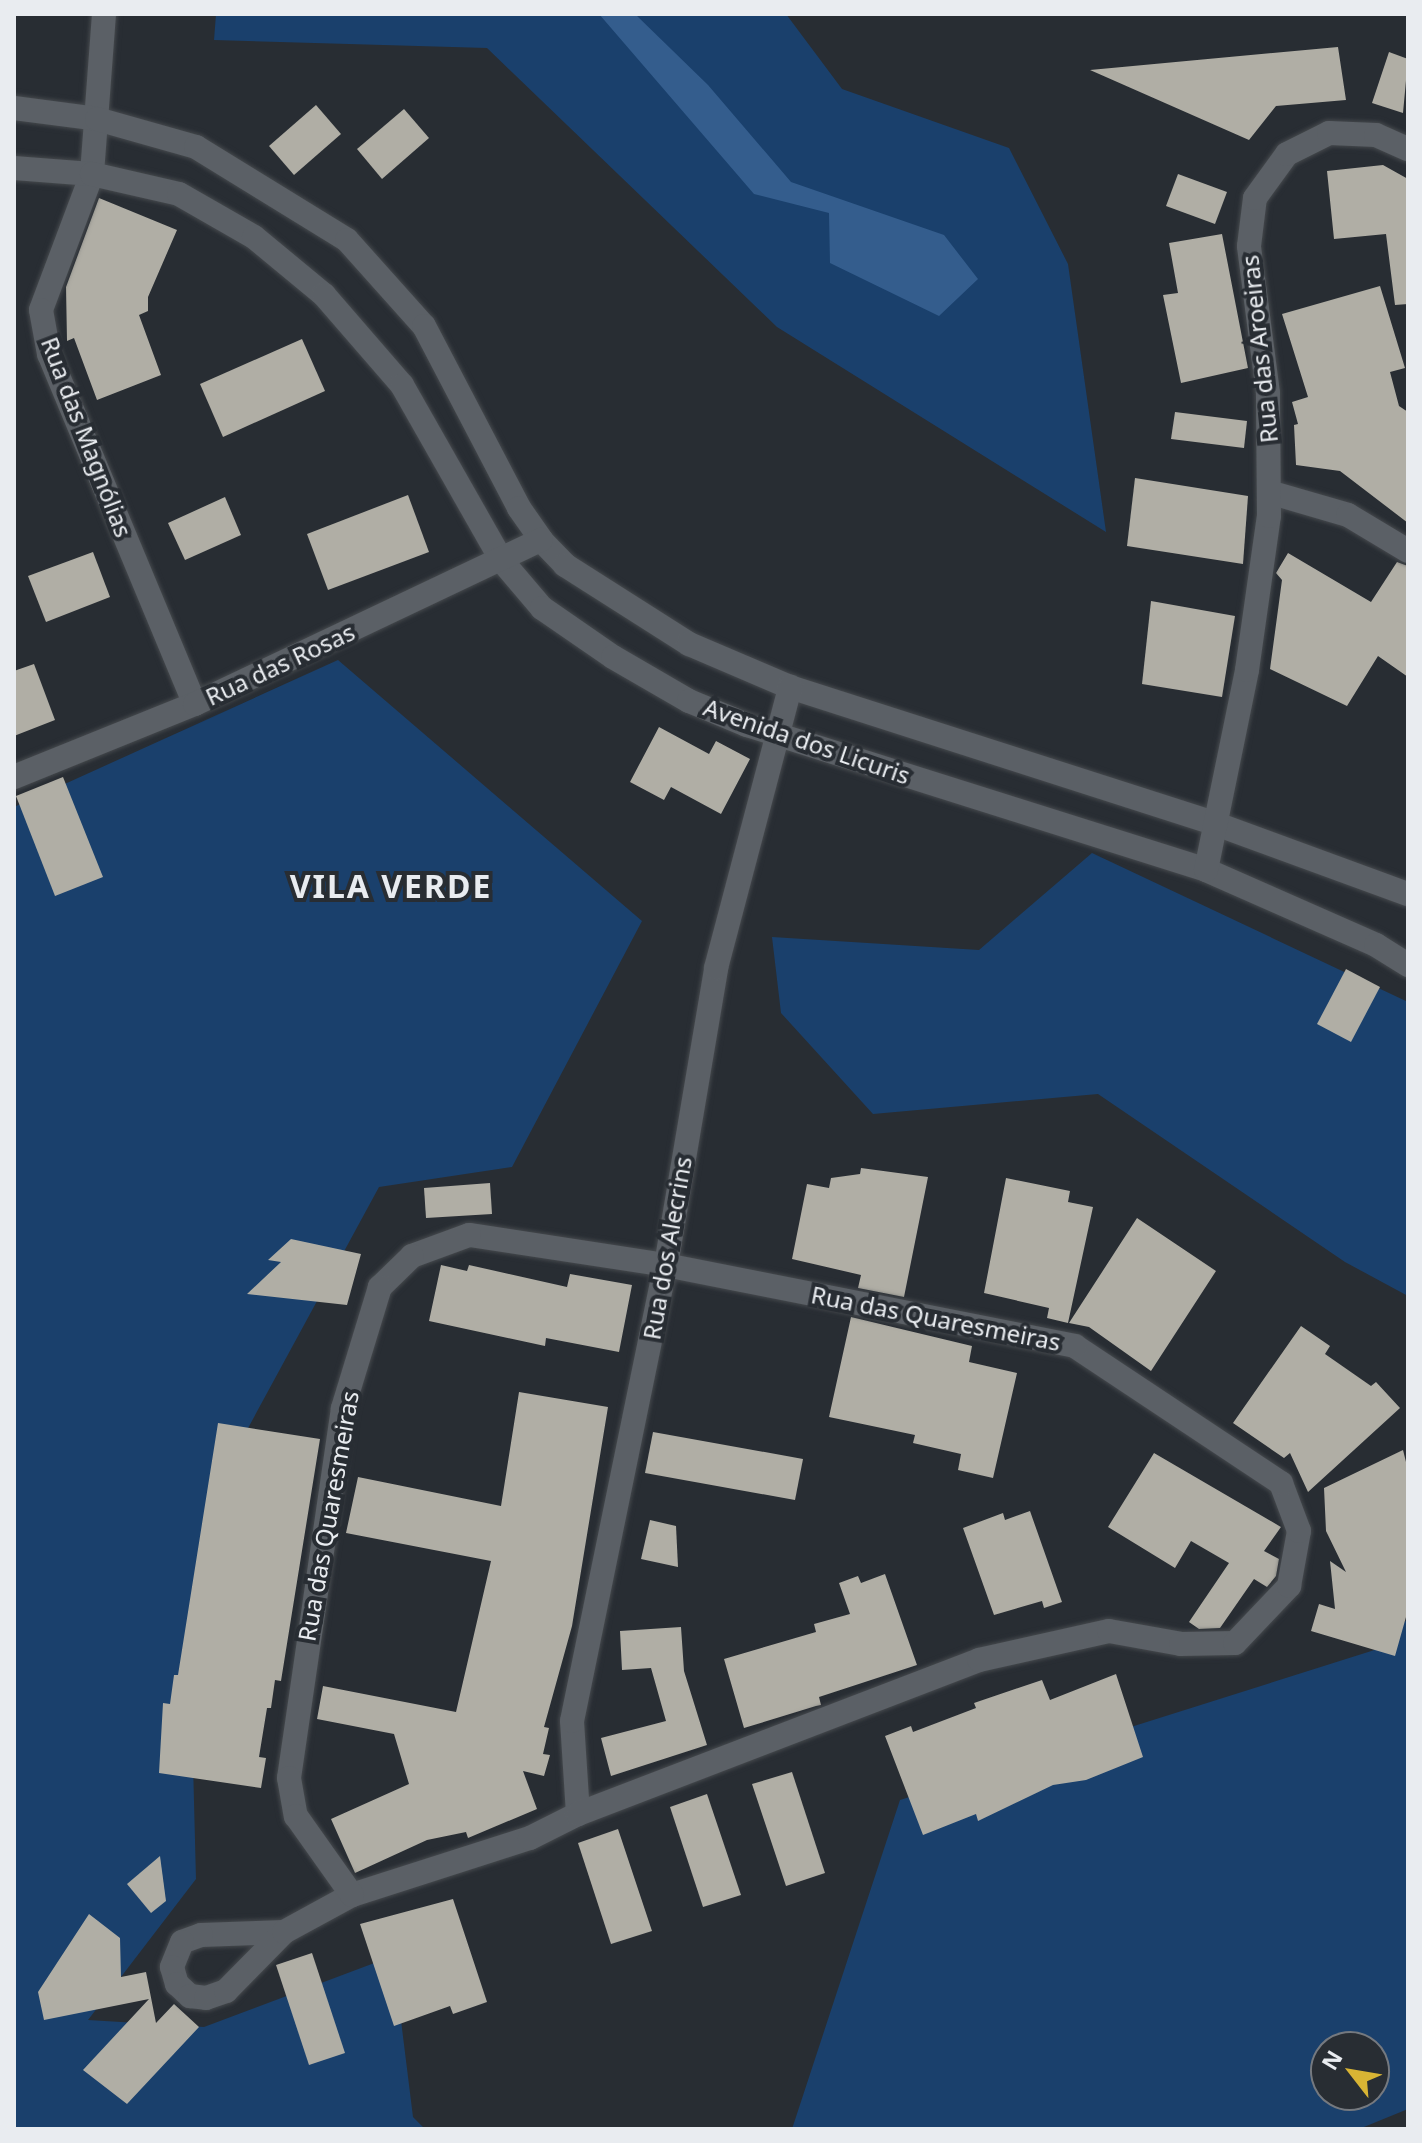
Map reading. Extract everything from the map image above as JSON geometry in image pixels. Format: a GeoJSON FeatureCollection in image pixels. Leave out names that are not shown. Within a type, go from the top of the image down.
{"type":"FeatureCollection","features":[{"type":"Feature","properties":{"kind":"street","name":"Rua das Magnólias"},"geometry":{"type":"LineString","coordinates":[[104,14],[92,174],[41,310],[49,354],[195,704]]}},
{"type":"Feature","properties":{"kind":"street","name":"Avenida dos Licuris"},"geometry":{"type":"LineString","coordinates":[[14,108],[97,119],[196,147],[347,240],[424,326],[519,508],[541,540],[565,565],[664,629],[790,687],[1219,825],[1408,894]]}},
{"type":"Feature","properties":{"kind":"street","name":"Rua das Aroeiras"},"geometry":{"type":"LineString","coordinates":[[1206,870],[1219,825],[1247,670],[1269,492],[1268,393],[1249,246],[1255,198],[1287,154],[1329,133],[1376,135],[1408,149]]}},
{"type":"Feature","properties":{"kind":"street","name":"Avenida dos Licuris"},"geometry":{"type":"LineString","coordinates":[[14,168],[92,174],[179,194],[254,237],[324,295],[402,385],[502,561],[542,608],[613,657],[689,701],[777,735],[1206,870],[1376,945],[1408,965]]}},
{"type":"Feature","properties":{"kind":"street"},"geometry":{"type":"LineString","coordinates":[[1269,492],[1348,515],[1408,551]]}},
{"type":"Feature","properties":{"kind":"street","name":"Rua das Rosas"},"geometry":{"type":"LineString","coordinates":[[14,777],[195,704],[541,540]]}},
{"type":"Feature","properties":{"kind":"street","name":"Rua dos Alecrins"},"geometry":{"type":"LineString","coordinates":[[578,1814],[572,1721],[666,1265],[716,968],[790,687]]}},
{"type":"Feature","properties":{"kind":"street","name":"Rua das Quaresmeiras"},"geometry":{"type":"LineString","coordinates":[[284,1932],[352,1895],[530,1838],[578,1814],[979,1660],[1109,1631],[1181,1644],[1235,1643],[1289,1586],[1299,1531],[1281,1483],[1075,1346],[666,1265],[469,1235],[412,1256],[380,1287],[343,1408],[289,1778],[296,1816],[352,1895]]}},
{"type":"Feature","properties":{"kind":"shaded area"},"geometry":{"type":"Polygon","coordinates":[[[216,14],[786,14],[842,89],[1009,148],[1068,264],[1106,532],[777,327],[487,48],[214,40],[216,14]]]}},
{"type":"Feature","properties":{"kind":"shaded area"},"geometry":{"type":"Polygon","coordinates":[[[599,14],[635,14],[708,85],[791,182],[944,235],[978,279],[939,316],[830,263],[829,213],[754,194],[599,14]]]}},
{"type":"Feature","properties":{"kind":"shaded area"},"geometry":{"type":"Polygon","coordinates":[[[338,660],[642,921],[512,1167],[379,1187],[216,1487],[191,1685],[196,1879],[88,2020],[204,2027],[393,1956],[413,2117],[425,2129],[14,2129],[14,807],[338,660]]]}},
{"type":"Feature","properties":{"kind":"shaded area"},"geometry":{"type":"Polygon","coordinates":[[[1092,853],[1408,1002],[1408,1296],[1345,1262],[1098,1094],[873,1114],[781,1013],[772,937],[979,950],[1092,853]]]}},
{"type":"Feature","properties":{"kind":"shaded area"},"geometry":{"type":"Polygon","coordinates":[[[1408,1618],[1408,2109],[1359,2129],[792,2129],[900,1800],[1384,1647],[1408,1618]]]}},
{"type":"Feature","properties":{"kind":"building"},"geometry":{"type":"Polygon","coordinates":[[[1338,47],[1346,100],[1276,106],[1249,140],[1090,70],[1338,47]]]}},
{"type":"Feature","properties":{"kind":"building"},"geometry":{"type":"Polygon","coordinates":[[[1389,52],[1408,59],[1403,113],[1372,103],[1389,52]]]}},
{"type":"Feature","properties":{"kind":"building"},"geometry":{"type":"Polygon","coordinates":[[[316,105],[341,134],[294,175],[269,146],[316,105]]]}},
{"type":"Feature","properties":{"kind":"building"},"geometry":{"type":"Polygon","coordinates":[[[404,109],[429,138],[382,179],[357,149],[404,109]]]}},
{"type":"Feature","properties":{"kind":"building"},"geometry":{"type":"Polygon","coordinates":[[[1383,165],[1408,179],[1408,304],[1395,305],[1386,234],[1334,239],[1327,171],[1383,165]]]}},
{"type":"Feature","properties":{"kind":"building"},"geometry":{"type":"Polygon","coordinates":[[[1178,174],[1227,192],[1215,224],[1166,206],[1178,174]]]}},
{"type":"Feature","properties":{"kind":"building"},"geometry":{"type":"Polygon","coordinates":[[[99,198],[177,230],[148,297],[148,311],[139,315],[161,375],[97,400],[74,338],[67,341],[66,287],[99,198]]]}},
{"type":"Feature","properties":{"kind":"building"},"geometry":{"type":"Polygon","coordinates":[[[1222,234],[1248,368],[1181,383],[1163,295],[1178,293],[1169,243],[1222,234]]]}},
{"type":"Feature","properties":{"kind":"building"},"geometry":{"type":"Polygon","coordinates":[[[1380,286],[1405,368],[1390,372],[1399,406],[1408,412],[1408,523],[1340,471],[1296,465],[1294,425],[1298,424],[1292,402],[1308,397],[1282,314],[1380,286]]]}},
{"type":"Feature","properties":{"kind":"building"},"geometry":{"type":"Polygon","coordinates":[[[302,339],[325,391],[223,437],[200,384],[302,339]]]}},
{"type":"Feature","properties":{"kind":"building"},"geometry":{"type":"Polygon","coordinates":[[[1175,412],[1247,421],[1244,448],[1171,439],[1175,412]]]}},
{"type":"Feature","properties":{"kind":"building"},"geometry":{"type":"Polygon","coordinates":[[[1135,478],[1248,496],[1243,564],[1127,546],[1135,478]]]}},
{"type":"Feature","properties":{"kind":"building"},"geometry":{"type":"Polygon","coordinates":[[[408,495],[429,552],[328,590],[307,534],[408,495]]]}},
{"type":"Feature","properties":{"kind":"building"},"geometry":{"type":"Polygon","coordinates":[[[225,497],[241,535],[185,560],[168,523],[225,497]]]}},
{"type":"Feature","properties":{"kind":"building"},"geometry":{"type":"Polygon","coordinates":[[[93,552],[110,597],[46,622],[28,576],[93,552]]]}},
{"type":"Feature","properties":{"kind":"building"},"geometry":{"type":"Polygon","coordinates":[[[1288,553],[1371,602],[1397,562],[1408,566],[1408,677],[1378,656],[1347,706],[1270,669],[1282,580],[1276,573],[1288,553]]]}},
{"type":"Feature","properties":{"kind":"building"},"geometry":{"type":"Polygon","coordinates":[[[1151,601],[1235,616],[1222,697],[1142,684],[1151,601]]]}},
{"type":"Feature","properties":{"kind":"building"},"geometry":{"type":"Polygon","coordinates":[[[34,664],[55,720],[14,736],[14,671],[34,664]]]}},
{"type":"Feature","properties":{"kind":"building"},"geometry":{"type":"Polygon","coordinates":[[[659,727],[709,754],[716,741],[750,759],[721,814],[671,787],[664,800],[630,782],[659,727]]]}},
{"type":"Feature","properties":{"kind":"building"},"geometry":{"type":"Polygon","coordinates":[[[63,777],[103,877],[55,896],[16,796],[63,777]]]}},
{"type":"Feature","properties":{"kind":"building"},"geometry":{"type":"Polygon","coordinates":[[[1346,969],[1380,987],[1351,1042],[1317,1024],[1346,969]]]}},
{"type":"Feature","properties":{"kind":"building"},"geometry":{"type":"Polygon","coordinates":[[[861,1168],[928,1177],[904,1297],[858,1288],[861,1275],[792,1259],[807,1184],[829,1188],[831,1178],[860,1174],[861,1168]]]}},
{"type":"Feature","properties":{"kind":"building"},"geometry":{"type":"Polygon","coordinates":[[[1006,1178],[1070,1191],[1068,1202],[1093,1207],[1068,1323],[1047,1318],[1049,1308],[984,1293],[1006,1178]]]}},
{"type":"Feature","properties":{"kind":"building"},"geometry":{"type":"Polygon","coordinates":[[[490,1183],[492,1214],[426,1218],[424,1188],[490,1183]]]}},
{"type":"Feature","properties":{"kind":"building"},"geometry":{"type":"Polygon","coordinates":[[[1137,1218],[1216,1271],[1151,1371],[1089,1327],[1069,1323],[1137,1218]]]}},
{"type":"Feature","properties":{"kind":"building"},"geometry":{"type":"Polygon","coordinates":[[[291,1239],[361,1254],[347,1305],[247,1294],[281,1262],[268,1260],[291,1239]]]}},
{"type":"Feature","properties":{"kind":"building"},"geometry":{"type":"Polygon","coordinates":[[[441,1265],[467,1271],[469,1265],[567,1287],[570,1274],[632,1285],[619,1352],[546,1338],[545,1346],[429,1321],[441,1265]]]}},
{"type":"Feature","properties":{"kind":"building"},"geometry":{"type":"Polygon","coordinates":[[[851,1317],[972,1346],[969,1362],[1017,1373],[993,1478],[958,1470],[961,1454],[913,1443],[915,1435],[829,1417],[851,1317]]]}},
{"type":"Feature","properties":{"kind":"building"},"geometry":{"type":"Polygon","coordinates":[[[1301,1326],[1330,1346],[1325,1354],[1371,1386],[1376,1382],[1400,1408],[1308,1492],[1290,1453],[1284,1458],[1233,1423],[1301,1326]]]}},
{"type":"Feature","properties":{"kind":"building"},"geometry":{"type":"Polygon","coordinates":[[[519,1392],[608,1407],[572,1626],[544,1727],[549,1728],[543,1754],[550,1755],[544,1776],[523,1771],[537,1809],[468,1838],[466,1832],[427,1840],[355,1873],[331,1819],[409,1784],[394,1734],[317,1719],[323,1686],[456,1712],[491,1561],[346,1533],[358,1477],[501,1506],[519,1392]]]}},
{"type":"Feature","properties":{"kind":"building"},"geometry":{"type":"Polygon","coordinates":[[[218,1423],[320,1439],[281,1681],[275,1680],[271,1708],[267,1708],[259,1757],[266,1758],[261,1788],[159,1773],[163,1703],[170,1704],[174,1675],[178,1675],[218,1423]]]}},
{"type":"Feature","properties":{"kind":"building"},"geometry":{"type":"Polygon","coordinates":[[[653,1432],[803,1459],[795,1500],[645,1473],[653,1432]]]}},
{"type":"Feature","properties":{"kind":"building"},"geometry":{"type":"Polygon","coordinates":[[[1403,1450],[1408,1470],[1408,1610],[1395,1656],[1311,1631],[1319,1604],[1335,1609],[1330,1561],[1346,1572],[1326,1531],[1324,1488],[1403,1450]]]}},
{"type":"Feature","properties":{"kind":"building"},"geometry":{"type":"Polygon","coordinates":[[[1154,1453],[1281,1527],[1264,1551],[1279,1559],[1276,1576],[1267,1587],[1254,1579],[1220,1628],[1199,1629],[1189,1622],[1229,1563],[1191,1541],[1175,1568],[1108,1527],[1154,1453]]]}},
{"type":"Feature","properties":{"kind":"building"},"geometry":{"type":"Polygon","coordinates":[[[1030,1511],[1062,1602],[1044,1608],[1042,1601],[994,1615],[963,1528],[1003,1513],[1005,1520],[1030,1511]]]}},
{"type":"Feature","properties":{"kind":"building"},"geometry":{"type":"Polygon","coordinates":[[[650,1520],[676,1526],[678,1567],[641,1559],[650,1520]]]}},
{"type":"Feature","properties":{"kind":"building"},"geometry":{"type":"Polygon","coordinates":[[[885,1574],[917,1665],[819,1697],[821,1705],[744,1728],[724,1659],[816,1632],[814,1624],[850,1614],[839,1583],[858,1576],[861,1583],[885,1574]]]}},
{"type":"Feature","properties":{"kind":"building"},"geometry":{"type":"Polygon","coordinates":[[[681,1627],[684,1671],[707,1745],[611,1776],[601,1738],[666,1721],[651,1668],[622,1670],[620,1631],[681,1627]]]}},
{"type":"Feature","properties":{"kind":"building"},"geometry":{"type":"Polygon","coordinates":[[[1116,1674],[1143,1757],[1086,1780],[1053,1785],[978,1821],[976,1814],[923,1835],[885,1736],[911,1726],[913,1732],[976,1708],[974,1703],[1042,1680],[1050,1700],[1116,1674]]]}},
{"type":"Feature","properties":{"kind":"building"},"geometry":{"type":"Polygon","coordinates":[[[792,1772],[825,1873],[786,1886],[752,1784],[792,1772]]]}},
{"type":"Feature","properties":{"kind":"building"},"geometry":{"type":"Polygon","coordinates":[[[707,1794],[741,1895],[703,1907],[670,1807],[707,1794]]]}},
{"type":"Feature","properties":{"kind":"building"},"geometry":{"type":"Polygon","coordinates":[[[618,1829],[652,1931],[611,1944],[578,1843],[618,1829]]]}},
{"type":"Feature","properties":{"kind":"building"},"geometry":{"type":"Polygon","coordinates":[[[160,1856],[166,1901],[151,1913],[127,1884],[160,1856]]]}},
{"type":"Feature","properties":{"kind":"building"},"geometry":{"type":"Polygon","coordinates":[[[453,1899],[487,2002],[453,2014],[450,2006],[394,2026],[360,1924],[453,1899]]]}},
{"type":"Feature","properties":{"kind":"building"},"geometry":{"type":"Polygon","coordinates":[[[89,1914],[120,1938],[121,1977],[146,1972],[156,2023],[174,2004],[199,2027],[127,2104],[83,2070],[149,1999],[44,2020],[38,1992],[89,1914]]]}},
{"type":"Feature","properties":{"kind":"building"},"geometry":{"type":"Polygon","coordinates":[[[312,1953],[345,2053],[309,2065],[276,1965],[312,1953]]]}},
{"type":"Feature","properties":{"kind":"district","name":"VILA VERDE"},"geometry":{"type":"Point","coordinates":[391,886]}}]}
